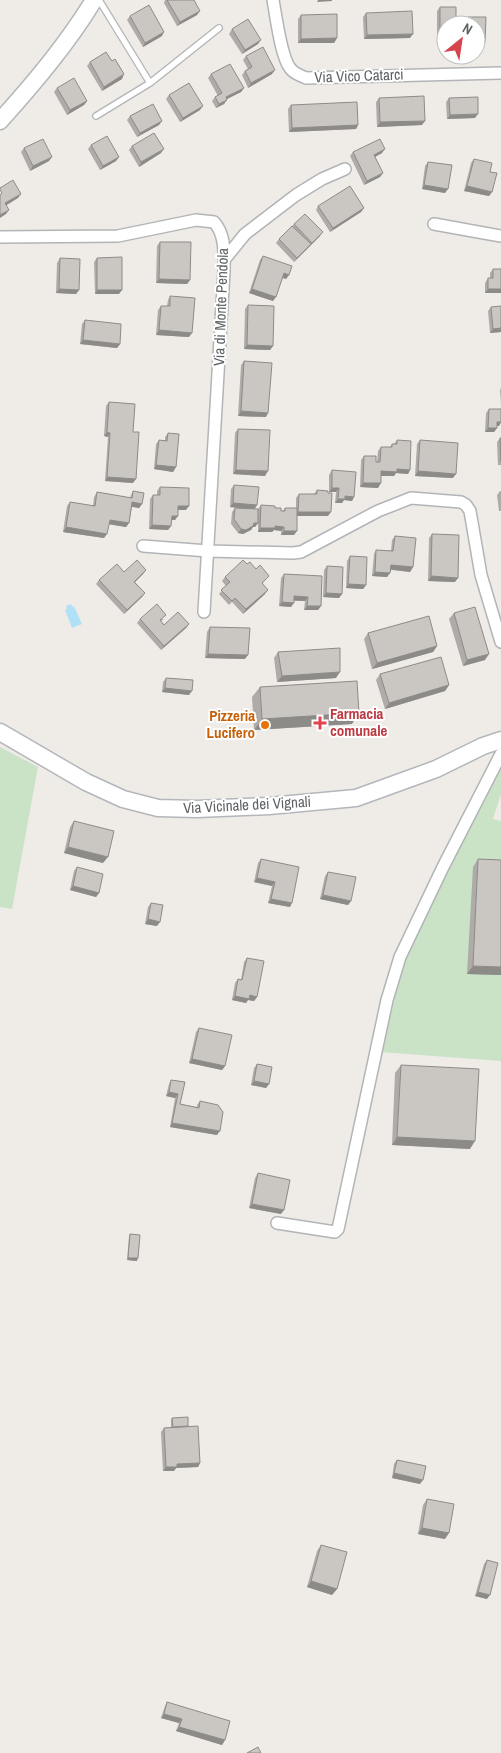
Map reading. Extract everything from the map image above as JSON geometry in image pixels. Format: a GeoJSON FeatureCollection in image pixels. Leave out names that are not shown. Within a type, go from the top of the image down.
{"type":"FeatureCollection","features":[{"type":"Feature","properties":{"kind":"street"},"geometry":{"type":"LineString","coordinates":[[0,121],[53,60],[94,0]]}},
{"type":"Feature","properties":{"kind":"street","name":"Via Vico Catarci"},"geometry":{"type":"LineString","coordinates":[[273,0],[285,57],[289,67],[296,74],[306,78],[501,73]]}},
{"type":"Feature","properties":{"kind":"street"},"geometry":{"type":"LineString","coordinates":[[224,260],[245,234],[296,195],[322,179],[345,169]]}},
{"type":"Feature","properties":{"kind":"street","name":"Via di Monte Pendola"},"geometry":{"type":"LineString","coordinates":[[0,237],[118,236],[196,220],[208,220],[214,222],[219,227],[223,243],[224,260],[204,612]]}},
{"type":"Feature","properties":{"kind":"street"},"geometry":{"type":"LineString","coordinates":[[434,224],[501,236]]}},
{"type":"Feature","properties":{"kind":"street"},"geometry":{"type":"LineString","coordinates":[[143,546],[208,551],[301,552],[378,511],[411,498],[461,502],[470,511],[481,576],[501,642]]}},
{"type":"Feature","properties":{"kind":"street","name":"Via Vicinale dei Vignali"},"geometry":{"type":"LineString","coordinates":[[0,732],[86,782],[123,799],[158,808],[196,809],[269,806],[356,798],[436,769],[482,746],[501,740]]}},
{"type":"Feature","properties":{"kind":"street"},"geometry":{"type":"LineString","coordinates":[[277,1223],[334,1232],[338,1230],[385,1009],[400,957],[443,867],[501,754]]}},
{"type":"Feature","properties":{"kind":"lane"},"geometry":{"type":"LineString","coordinates":[[99,0],[150,83]]}},
{"type":"Feature","properties":{"kind":"lane"},"geometry":{"type":"LineString","coordinates":[[96,116],[150,83],[219,28]]}},
{"type":"Feature","properties":{"kind":"green space"},"geometry":{"type":"Polygon","coordinates":[[[0,747],[38,767],[12,909],[0,907],[0,747]]]}},
{"type":"Feature","properties":{"kind":"green space"},"geometry":{"type":"Polygon","coordinates":[[[501,760],[501,794],[493,819],[501,821],[501,1061],[380,1052],[407,952],[501,760]]]}},
{"type":"Feature","properties":{"kind":"water"},"geometry":{"type":"Polygon","coordinates":[[[71,604],[72,607],[74,606],[82,624],[72,628],[65,610],[67,609],[66,606],[71,604]]]}},
{"type":"Feature","properties":{"kind":"building"},"geometry":{"type":"Polygon","coordinates":[[[167,0],[194,0],[200,11],[180,22],[167,0]]]}},
{"type":"Feature","properties":{"kind":"building"},"geometry":{"type":"Polygon","coordinates":[[[149,5],[164,32],[145,43],[130,16],[149,5]]]}},
{"type":"Feature","properties":{"kind":"building"},"geometry":{"type":"Polygon","coordinates":[[[440,7],[456,7],[456,15],[440,15],[440,7]]]}},
{"type":"Feature","properties":{"kind":"building"},"geometry":{"type":"Polygon","coordinates":[[[412,11],[413,34],[367,35],[366,13],[412,11]]]}},
{"type":"Feature","properties":{"kind":"building"},"geometry":{"type":"Polygon","coordinates":[[[337,14],[337,38],[301,39],[301,15],[337,14]]]}},
{"type":"Feature","properties":{"kind":"building"},"geometry":{"type":"Polygon","coordinates":[[[248,19],[261,40],[245,50],[232,29],[248,19]]]}},
{"type":"Feature","properties":{"kind":"building"},"geometry":{"type":"Polygon","coordinates":[[[263,47],[275,70],[251,83],[245,71],[252,67],[246,56],[263,47]]]}},
{"type":"Feature","properties":{"kind":"building"},"geometry":{"type":"Polygon","coordinates":[[[106,52],[112,61],[115,59],[124,74],[104,87],[90,62],[106,52]]]}},
{"type":"Feature","properties":{"kind":"building"},"geometry":{"type":"Polygon","coordinates":[[[230,64],[244,88],[226,97],[227,100],[219,104],[215,97],[222,93],[211,74],[230,64]]]}},
{"type":"Feature","properties":{"kind":"building"},"geometry":{"type":"Polygon","coordinates":[[[74,78],[87,101],[70,110],[57,88],[74,78]]]}},
{"type":"Feature","properties":{"kind":"building"},"geometry":{"type":"Polygon","coordinates":[[[189,83],[203,106],[183,118],[169,95],[189,83]]]}},
{"type":"Feature","properties":{"kind":"building"},"geometry":{"type":"Polygon","coordinates":[[[424,96],[425,121],[380,122],[379,98],[424,96]]]}},
{"type":"Feature","properties":{"kind":"building"},"geometry":{"type":"Polygon","coordinates":[[[478,97],[478,114],[450,115],[449,98],[478,97]]]}},
{"type":"Feature","properties":{"kind":"building"},"geometry":{"type":"Polygon","coordinates":[[[357,102],[358,125],[292,128],[291,105],[357,102]]]}},
{"type":"Feature","properties":{"kind":"building"},"geometry":{"type":"Polygon","coordinates":[[[153,104],[162,121],[140,133],[130,116],[153,104]]]}},
{"type":"Feature","properties":{"kind":"building"},"geometry":{"type":"Polygon","coordinates":[[[154,133],[164,149],[141,162],[132,146],[154,133]]]}},
{"type":"Feature","properties":{"kind":"building"},"geometry":{"type":"Polygon","coordinates":[[[107,136],[119,157],[103,166],[91,145],[107,136]]]}},
{"type":"Feature","properties":{"kind":"building"},"geometry":{"type":"Polygon","coordinates":[[[43,139],[52,157],[33,166],[24,148],[43,139]]]}},
{"type":"Feature","properties":{"kind":"building"},"geometry":{"type":"Polygon","coordinates":[[[380,139],[385,149],[374,155],[383,173],[367,181],[353,152],[380,139]]]}},
{"type":"Feature","properties":{"kind":"building"},"geometry":{"type":"Polygon","coordinates":[[[474,159],[492,163],[490,172],[497,173],[492,192],[467,186],[474,159]]]}},
{"type":"Feature","properties":{"kind":"building"},"geometry":{"type":"Polygon","coordinates":[[[428,162],[452,165],[448,189],[424,185],[428,162]]]}},
{"type":"Feature","properties":{"kind":"building"},"geometry":{"type":"Polygon","coordinates":[[[13,180],[21,194],[5,203],[9,210],[0,215],[0,195],[2,193],[0,188],[13,180]]]}},
{"type":"Feature","properties":{"kind":"building"},"geometry":{"type":"Polygon","coordinates":[[[350,186],[364,208],[333,228],[318,206],[350,186]]]}},
{"type":"Feature","properties":{"kind":"building"},"geometry":{"type":"Polygon","coordinates":[[[305,214],[323,232],[312,243],[294,224],[305,214]]]}},
{"type":"Feature","properties":{"kind":"building"},"geometry":{"type":"Polygon","coordinates":[[[292,226],[311,244],[297,258],[279,239],[292,226]]]}},
{"type":"Feature","properties":{"kind":"building"},"geometry":{"type":"Polygon","coordinates":[[[160,242],[191,242],[190,280],[159,279],[160,242]]]}},
{"type":"Feature","properties":{"kind":"building"},"geometry":{"type":"Polygon","coordinates":[[[263,256],[292,266],[289,275],[284,273],[276,297],[252,289],[263,256]]]}},
{"type":"Feature","properties":{"kind":"building"},"geometry":{"type":"Polygon","coordinates":[[[122,257],[122,290],[97,290],[97,258],[122,257]]]}},
{"type":"Feature","properties":{"kind":"building"},"geometry":{"type":"Polygon","coordinates":[[[60,258],[80,259],[79,290],[59,289],[60,258]]]}},
{"type":"Feature","properties":{"kind":"building"},"geometry":{"type":"Polygon","coordinates":[[[493,269],[501,269],[501,289],[488,289],[488,278],[493,278],[493,269]]]}},
{"type":"Feature","properties":{"kind":"building"},"geometry":{"type":"Polygon","coordinates":[[[170,296],[195,298],[192,333],[159,330],[161,306],[170,306],[170,296]]]}},
{"type":"Feature","properties":{"kind":"building"},"geometry":{"type":"Polygon","coordinates":[[[248,305],[274,306],[273,346],[247,345],[248,305]]]}},
{"type":"Feature","properties":{"kind":"building"},"geometry":{"type":"Polygon","coordinates":[[[501,306],[501,328],[493,329],[491,307],[501,306]]]}},
{"type":"Feature","properties":{"kind":"building"},"geometry":{"type":"Polygon","coordinates":[[[85,320],[121,324],[120,344],[83,340],[85,320]]]}},
{"type":"Feature","properties":{"kind":"building"},"geometry":{"type":"Polygon","coordinates":[[[244,361],[272,363],[268,413],[241,411],[244,361]]]}},
{"type":"Feature","properties":{"kind":"building"},"geometry":{"type":"Polygon","coordinates":[[[109,402],[135,404],[133,432],[139,432],[136,479],[107,477],[110,433],[107,432],[109,402]]]}},
{"type":"Feature","properties":{"kind":"building"},"geometry":{"type":"Polygon","coordinates":[[[489,409],[501,409],[501,422],[497,422],[497,428],[488,428],[489,409]]]}},
{"type":"Feature","properties":{"kind":"building"},"geometry":{"type":"Polygon","coordinates":[[[238,429],[270,430],[268,471],[236,470],[238,429]]]}},
{"type":"Feature","properties":{"kind":"building"},"geometry":{"type":"Polygon","coordinates":[[[168,433],[179,434],[176,467],[156,465],[159,440],[167,441],[168,433]]]}},
{"type":"Feature","properties":{"kind":"building"},"geometry":{"type":"Polygon","coordinates":[[[397,440],[411,441],[410,470],[397,469],[397,472],[381,471],[381,483],[363,483],[364,456],[376,456],[376,462],[380,462],[381,447],[392,447],[392,444],[397,444],[397,440]]]}},
{"type":"Feature","properties":{"kind":"building"},"geometry":{"type":"Polygon","coordinates":[[[420,440],[458,443],[456,474],[418,471],[420,440]]]}},
{"type":"Feature","properties":{"kind":"building"},"geometry":{"type":"Polygon","coordinates":[[[332,470],[356,472],[354,497],[345,496],[345,499],[338,499],[339,488],[332,488],[332,470]]]}},
{"type":"Feature","properties":{"kind":"building"},"geometry":{"type":"Polygon","coordinates":[[[234,485],[259,487],[257,505],[233,503],[234,485]]]}},
{"type":"Feature","properties":{"kind":"building"},"geometry":{"type":"Polygon","coordinates":[[[160,487],[189,488],[189,506],[178,506],[178,516],[172,516],[171,526],[152,525],[153,495],[160,495],[160,487]]]}},
{"type":"Feature","properties":{"kind":"building"},"geometry":{"type":"Polygon","coordinates":[[[317,490],[332,493],[331,512],[298,512],[299,494],[317,494],[317,490]]]}},
{"type":"Feature","properties":{"kind":"building"},"geometry":{"type":"Polygon","coordinates":[[[133,491],[144,493],[142,504],[132,502],[129,523],[110,520],[107,534],[66,527],[70,502],[95,506],[97,492],[132,498],[133,491]]]}},
{"type":"Feature","properties":{"kind":"building"},"geometry":{"type":"Polygon","coordinates":[[[261,505],[275,506],[275,508],[281,508],[281,511],[285,511],[285,508],[297,508],[297,531],[284,531],[284,527],[275,526],[275,528],[260,528],[261,505]]]}},
{"type":"Feature","properties":{"kind":"building"},"geometry":{"type":"Polygon","coordinates":[[[235,508],[258,509],[258,523],[254,523],[253,526],[246,530],[241,529],[234,519],[235,508]]]}},
{"type":"Feature","properties":{"kind":"building"},"geometry":{"type":"Polygon","coordinates":[[[432,534],[459,535],[458,578],[431,576],[432,534]]]}},
{"type":"Feature","properties":{"kind":"building"},"geometry":{"type":"Polygon","coordinates":[[[395,536],[416,538],[413,567],[391,565],[390,573],[375,572],[376,550],[393,551],[395,536]]]}},
{"type":"Feature","properties":{"kind":"building"},"geometry":{"type":"Polygon","coordinates":[[[350,556],[367,557],[366,585],[348,584],[350,556]]]}},
{"type":"Feature","properties":{"kind":"building"},"geometry":{"type":"Polygon","coordinates":[[[137,560],[146,570],[134,582],[145,593],[127,610],[99,580],[117,564],[124,572],[137,560]]]}},
{"type":"Feature","properties":{"kind":"building"},"geometry":{"type":"Polygon","coordinates":[[[243,560],[247,564],[250,562],[256,569],[260,565],[269,576],[262,583],[268,590],[246,609],[235,598],[232,601],[221,590],[230,582],[225,577],[243,560]]]}},
{"type":"Feature","properties":{"kind":"building"},"geometry":{"type":"Polygon","coordinates":[[[327,566],[343,567],[342,594],[326,593],[327,566]]]}},
{"type":"Feature","properties":{"kind":"building"},"geometry":{"type":"Polygon","coordinates":[[[284,574],[322,576],[321,606],[307,606],[308,597],[294,596],[294,603],[282,602],[284,574]]]}},
{"type":"Feature","properties":{"kind":"building"},"geometry":{"type":"Polygon","coordinates":[[[157,604],[166,615],[160,620],[164,625],[178,612],[189,624],[164,646],[140,619],[157,604]]]}},
{"type":"Feature","properties":{"kind":"building"},"geometry":{"type":"Polygon","coordinates":[[[475,607],[489,654],[467,660],[454,613],[475,607]]]}},
{"type":"Feature","properties":{"kind":"building"},"geometry":{"type":"Polygon","coordinates":[[[429,616],[437,646],[377,663],[368,633],[429,616]]]}},
{"type":"Feature","properties":{"kind":"building"},"geometry":{"type":"Polygon","coordinates":[[[210,627],[250,628],[248,655],[208,654],[210,627]]]}},
{"type":"Feature","properties":{"kind":"building"},"geometry":{"type":"Polygon","coordinates":[[[340,648],[340,672],[282,676],[278,652],[340,648]]]}},
{"type":"Feature","properties":{"kind":"building"},"geometry":{"type":"Polygon","coordinates":[[[441,657],[449,685],[389,703],[380,674],[441,657]]]}},
{"type":"Feature","properties":{"kind":"building"},"geometry":{"type":"Polygon","coordinates":[[[166,678],[193,680],[192,691],[165,688],[166,678]]]}},
{"type":"Feature","properties":{"kind":"building"},"geometry":{"type":"Polygon","coordinates":[[[357,681],[359,713],[262,719],[260,687],[357,681]]]}},
{"type":"Feature","properties":{"kind":"building"},"geometry":{"type":"Polygon","coordinates":[[[74,821],[114,831],[108,857],[68,847],[74,821]]]}},
{"type":"Feature","properties":{"kind":"building"},"geometry":{"type":"Polygon","coordinates":[[[261,859],[299,867],[292,903],[271,899],[275,882],[257,878],[261,859]]]}},
{"type":"Feature","properties":{"kind":"building"},"geometry":{"type":"Polygon","coordinates":[[[478,859],[501,860],[501,967],[473,966],[478,859]]]}},
{"type":"Feature","properties":{"kind":"building"},"geometry":{"type":"Polygon","coordinates":[[[77,867],[103,874],[99,893],[73,886],[77,867]]]}},
{"type":"Feature","properties":{"kind":"building"},"geometry":{"type":"Polygon","coordinates":[[[328,872],[356,877],[351,901],[323,895],[328,872]]]}},
{"type":"Feature","properties":{"kind":"building"},"geometry":{"type":"Polygon","coordinates":[[[151,903],[163,905],[160,922],[148,919],[151,903]]]}},
{"type":"Feature","properties":{"kind":"building"},"geometry":{"type":"Polygon","coordinates":[[[247,958],[264,961],[257,997],[250,995],[249,999],[235,996],[238,979],[242,980],[247,958]]]}},
{"type":"Feature","properties":{"kind":"building"},"geometry":{"type":"Polygon","coordinates":[[[199,1028],[232,1035],[225,1066],[192,1059],[199,1028]]]}},
{"type":"Feature","properties":{"kind":"building"},"geometry":{"type":"Polygon","coordinates":[[[257,1064],[272,1067],[269,1084],[254,1081],[257,1064]]]}},
{"type":"Feature","properties":{"kind":"building"},"geometry":{"type":"Polygon","coordinates":[[[401,1065],[479,1069],[475,1141],[397,1137],[401,1065]]]}},
{"type":"Feature","properties":{"kind":"building"},"geometry":{"type":"Polygon","coordinates":[[[171,1080],[185,1082],[180,1104],[199,1108],[200,1101],[218,1105],[223,1112],[220,1131],[172,1123],[178,1094],[169,1092],[171,1080]]]}},
{"type":"Feature","properties":{"kind":"building"},"geometry":{"type":"Polygon","coordinates":[[[258,1173],[290,1180],[284,1210],[252,1204],[258,1173]]]}},
{"type":"Feature","properties":{"kind":"building"},"geometry":{"type":"Polygon","coordinates":[[[130,1234],[140,1235],[138,1258],[128,1258],[130,1234]]]}},
{"type":"Feature","properties":{"kind":"building"},"geometry":{"type":"Polygon","coordinates":[[[188,1417],[188,1426],[173,1427],[172,1418],[188,1417]]]}},
{"type":"Feature","properties":{"kind":"building"},"geometry":{"type":"Polygon","coordinates":[[[198,1426],[200,1463],[177,1464],[177,1467],[166,1467],[164,1428],[198,1426]]]}},
{"type":"Feature","properties":{"kind":"building"},"geometry":{"type":"Polygon","coordinates":[[[397,1460],[426,1466],[423,1480],[394,1473],[397,1460]]]}},
{"type":"Feature","properties":{"kind":"building"},"geometry":{"type":"Polygon","coordinates":[[[427,1499],[454,1504],[449,1533],[422,1528],[427,1499]]]}},
{"type":"Feature","properties":{"kind":"building"},"geometry":{"type":"Polygon","coordinates":[[[321,1545],[347,1552],[337,1589],[311,1581],[321,1545]]]}},
{"type":"Feature","properties":{"kind":"building"},"geometry":{"type":"Polygon","coordinates":[[[487,1560],[498,1563],[490,1595],[478,1592],[487,1560]]]}},
{"type":"Feature","properties":{"kind":"building"},"geometry":{"type":"Polygon","coordinates":[[[167,1702],[230,1721],[225,1740],[179,1727],[182,1719],[164,1714],[167,1702]]]}},
{"type":"Feature","properties":{"kind":"building"},"geometry":{"type":"Polygon","coordinates":[[[258,1747],[261,1753],[247,1753],[258,1747]]]}},
{"type":"Feature","properties":{"kind":"place","name":"Farmacia comunale"},"geometry":{"type":"Point","coordinates":[320,723]}},
{"type":"Feature","properties":{"kind":"place","name":"Pizzeria Lucifero"},"geometry":{"type":"Point","coordinates":[265,725]}}]}
